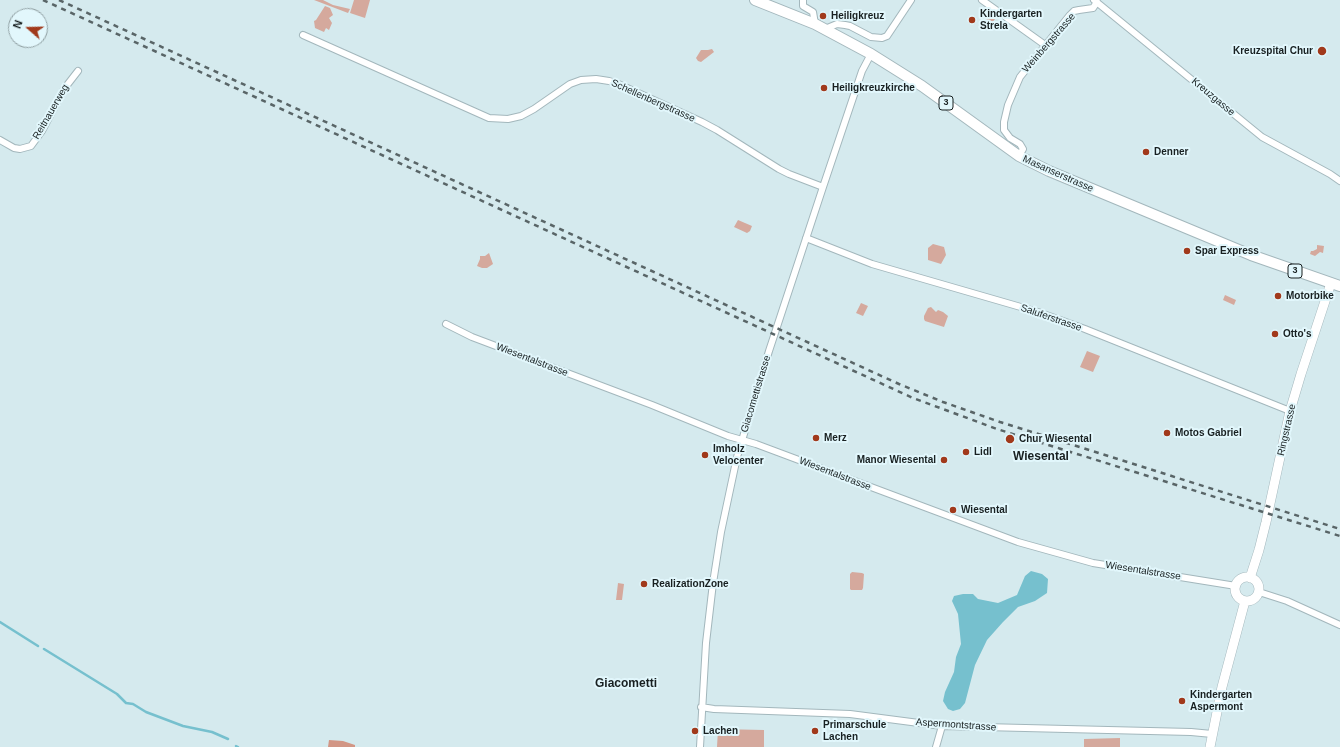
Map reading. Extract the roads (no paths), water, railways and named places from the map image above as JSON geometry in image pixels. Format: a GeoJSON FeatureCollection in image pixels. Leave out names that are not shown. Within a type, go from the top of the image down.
{"type":"FeatureCollection","features":[{"type":"Feature","properties":{"kind":"main road","name":"Masanserstrasse"},"geometry":{"type":"LineString","coordinates":[[755,0],[816,24],[871,54],[922,86],[1019,156],[1061,177],[1236,249],[1335,285]]}},
{"type":"Feature","properties":{"kind":"main road","name":"Ringstrasse"},"geometry":{"type":"LineString","coordinates":[[1250,578],[1266,522],[1290,410],[1300,374],[1335,285]]}},
{"type":"Feature","properties":{"kind":"main road"},"geometry":{"type":"LineString","coordinates":[[1243,578],[1250,578],[1258,583],[1259,592],[1254,600],[1245,601],[1237,596],[1236,586],[1237,583],[1243,578]]}},
{"type":"Feature","properties":{"kind":"main road"},"geometry":{"type":"LineString","coordinates":[[1210,747],[1222,687],[1245,601]]}},
{"type":"Feature","properties":{"kind":"street"},"geometry":{"type":"LineString","coordinates":[[803,0],[803,6],[813,12],[816,24]]}},
{"type":"Feature","properties":{"kind":"street"},"geometry":{"type":"LineString","coordinates":[[825,29],[837,24],[845,25],[871,37],[882,38],[887,36],[911,0]]}},
{"type":"Feature","properties":{"kind":"street"},"geometry":{"type":"LineString","coordinates":[[982,0],[1045,45]]}},
{"type":"Feature","properties":{"kind":"street","name":"Weinbergstrasse"},"geometry":{"type":"LineString","coordinates":[[1019,156],[1023,149],[1020,144],[1010,138],[1004,130],[1005,113],[1020,77],[1074,11],[1093,8],[1096,1]]}},
{"type":"Feature","properties":{"kind":"street","name":"Kreuzgasse"},"geometry":{"type":"LineString","coordinates":[[1096,1],[1262,137],[1340,181]]}},
{"type":"Feature","properties":{"kind":"street","name":"Schellenbergstrasse"},"geometry":{"type":"LineString","coordinates":[[303,35],[489,118],[508,119],[521,116],[534,109],[570,84],[581,80],[596,79],[616,83],[702,122],[779,169],[823,187]]}},
{"type":"Feature","properties":{"kind":"street","name":"Giacomettistrasse"},"geometry":{"type":"LineString","coordinates":[[700,747],[701,707],[706,642],[713,583],[721,532],[742,440],[823,187],[862,71],[871,54]]}},
{"type":"Feature","properties":{"kind":"street","name":"Reitnauerweg"},"geometry":{"type":"LineString","coordinates":[[0,140],[14,148],[20,149],[32,146],[42,131],[64,89],[78,71]]}},
{"type":"Feature","properties":{"kind":"street","name":"Saluferstrasse"},"geometry":{"type":"LineString","coordinates":[[806,238],[872,264],[1045,315],[1290,410]]}},
{"type":"Feature","properties":{"kind":"street","name":"Wiesentalstrasse"},"geometry":{"type":"LineString","coordinates":[[446,324],[472,337],[652,405],[728,436],[756,444],[1018,542],[1093,563],[1236,586]]}},
{"type":"Feature","properties":{"kind":"street"},"geometry":{"type":"LineString","coordinates":[[1259,592],[1287,601],[1340,625]]}},
{"type":"Feature","properties":{"kind":"street","name":"Aspermontstrasse"},"geometry":{"type":"LineString","coordinates":[[701,707],[850,714],[942,726],[1191,732],[1212,734]]}},
{"type":"Feature","properties":{"kind":"street"},"geometry":{"type":"LineString","coordinates":[[936,747],[942,726]]}},
{"type":"Feature","properties":{"kind":"water"},"geometry":{"type":"Polygon","coordinates":[[[1031,571],[1042,574],[1048,579],[1047,593],[1035,601],[1018,607],[987,640],[975,665],[965,703],[960,709],[953,711],[948,709],[943,701],[945,692],[954,672],[956,657],[961,644],[958,614],[952,601],[954,596],[973,594],[978,599],[998,603],[1017,595],[1025,576],[1031,571]]]}},
{"type":"Feature","properties":{"kind":"waterway"},"geometry":{"type":"LineString","coordinates":[[0,622],[38,646]]}},
{"type":"Feature","properties":{"kind":"waterway"},"geometry":{"type":"LineString","coordinates":[[44,649],[117,694],[126,703],[133,704],[146,712],[183,726],[212,732],[228,739]]}},
{"type":"Feature","properties":{"kind":"railway"},"geometry":{"type":"LineString","coordinates":[[43,0],[913,398],[997,429],[1340,536]]}},
{"type":"Feature","properties":{"kind":"railway"},"geometry":{"type":"LineString","coordinates":[[59,0],[899,384],[943,402],[1000,422],[1340,529]]}},
{"type":"Feature","properties":{"kind":"place","name":"Heiligkreuz"},"geometry":{"type":"Point","coordinates":[823,16]}},
{"type":"Feature","properties":{"kind":"place","name":"Kindergarten Strela"},"geometry":{"type":"Point","coordinates":[972,20]}},
{"type":"Feature","properties":{"kind":"place","name":"Kreuzspital Chur"},"geometry":{"type":"Point","coordinates":[1322,51]}},
{"type":"Feature","properties":{"kind":"place","name":"Heiligkreuzkirche"},"geometry":{"type":"Point","coordinates":[824,88]}},
{"type":"Feature","properties":{"kind":"place","name":"Denner"},"geometry":{"type":"Point","coordinates":[1146,152]}},
{"type":"Feature","properties":{"kind":"place","name":"Spar Express"},"geometry":{"type":"Point","coordinates":[1187,251]}},
{"type":"Feature","properties":{"kind":"place","name":"Motorbike"},"geometry":{"type":"Point","coordinates":[1278,296]}},
{"type":"Feature","properties":{"kind":"place","name":"Otto's"},"geometry":{"type":"Point","coordinates":[1275,334]}},
{"type":"Feature","properties":{"kind":"place","name":"Motos Gabriel"},"geometry":{"type":"Point","coordinates":[1167,433]}},
{"type":"Feature","properties":{"kind":"place","name":"Merz"},"geometry":{"type":"Point","coordinates":[816,438]}},
{"type":"Feature","properties":{"kind":"place","name":"Chur Wiesental"},"geometry":{"type":"Point","coordinates":[1010,439]}},
{"type":"Feature","properties":{"kind":"place","name":"Lidl"},"geometry":{"type":"Point","coordinates":[966,452]}},
{"type":"Feature","properties":{"kind":"place","name":"Imholz Velocenter"},"geometry":{"type":"Point","coordinates":[705,455]}},
{"type":"Feature","properties":{"kind":"place","name":"Manor Wiesental"},"geometry":{"type":"Point","coordinates":[944,460]}},
{"type":"Feature","properties":{"kind":"place","name":"Wiesental"},"geometry":{"type":"Point","coordinates":[953,510]}},
{"type":"Feature","properties":{"kind":"place","name":"RealizationZone"},"geometry":{"type":"Point","coordinates":[644,584]}},
{"type":"Feature","properties":{"kind":"place","name":"Kindergarten Aspermont"},"geometry":{"type":"Point","coordinates":[1182,701]}},
{"type":"Feature","properties":{"kind":"place","name":"Lachen"},"geometry":{"type":"Point","coordinates":[695,731]}},
{"type":"Feature","properties":{"kind":"place","name":"Primarschule Lachen"},"geometry":{"type":"Point","coordinates":[815,731]}},
{"type":"Feature","properties":{"kind":"district","name":"Wiesental"},"geometry":{"type":"Point","coordinates":[1041,457]}},
{"type":"Feature","properties":{"kind":"district","name":"Giacometti"},"geometry":{"type":"Point","coordinates":[626,684]}}]}
